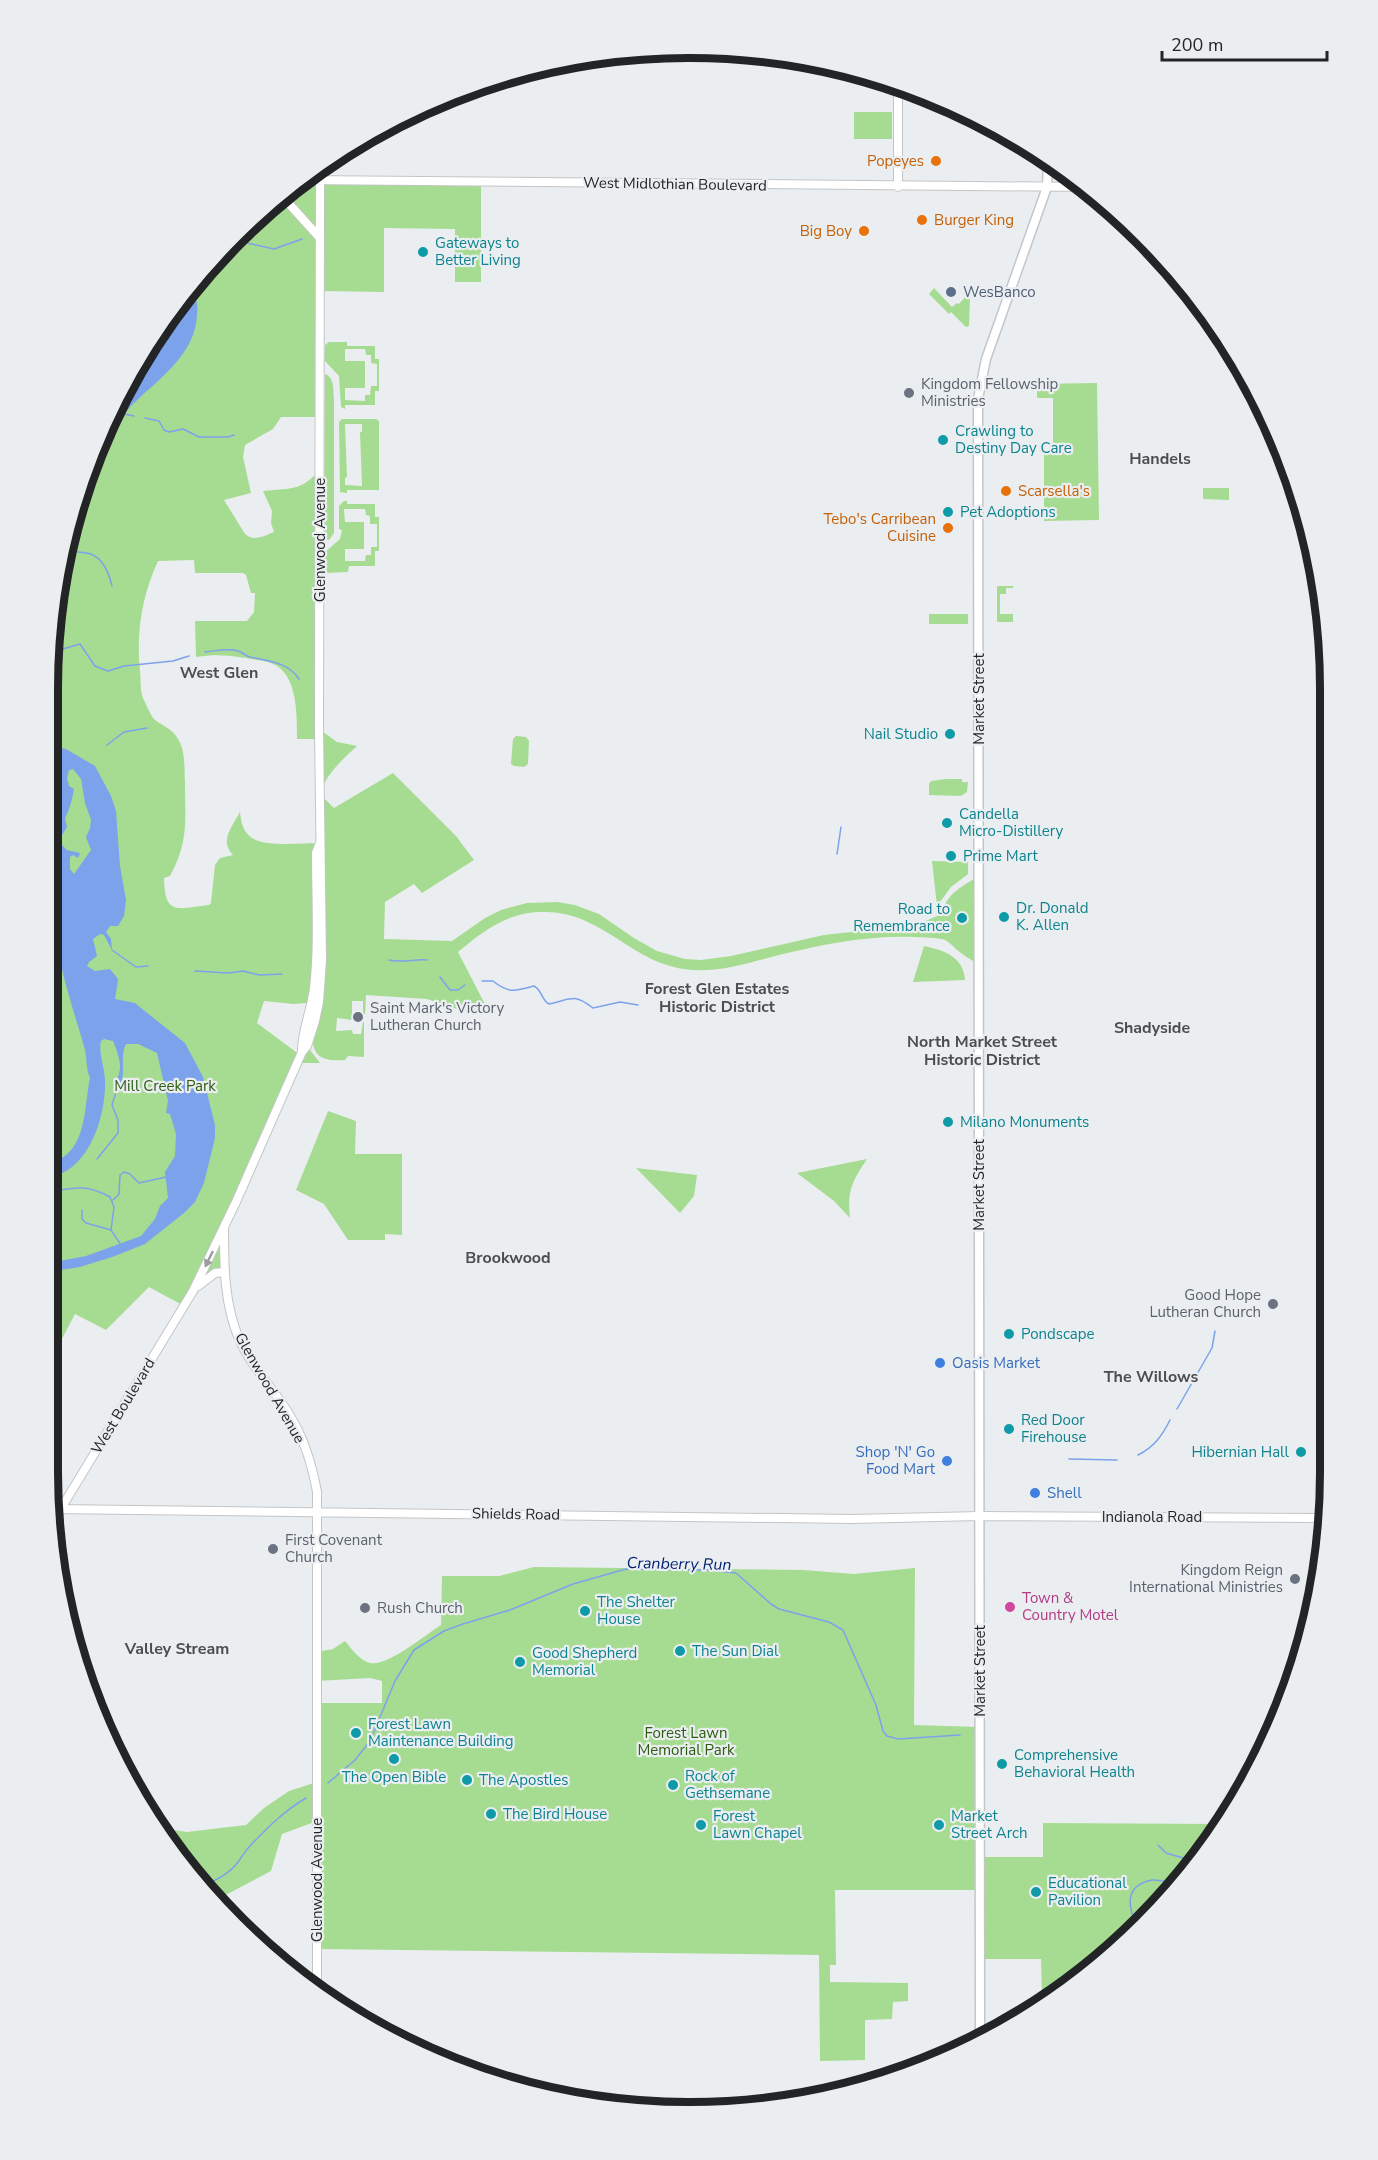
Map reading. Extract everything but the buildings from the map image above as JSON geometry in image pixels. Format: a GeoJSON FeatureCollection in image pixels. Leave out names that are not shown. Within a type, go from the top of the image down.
{"type":"FeatureCollection","features":[{"type":"Feature","properties":{"kind":"main road","name":"Market Street"},"geometry":{"type":"LineString","coordinates":[[980,2030],[978,399],[986,359],[1047,187],[1048,171]]}},
{"type":"Feature","properties":{"kind":"street"},"geometry":{"type":"LineString","coordinates":[[898,94],[898,187]]}},
{"type":"Feature","properties":{"kind":"street","name":"West Midlothian Boulevard"},"geometry":{"type":"LineString","coordinates":[[320,180],[1070,187]]}},
{"type":"Feature","properties":{"kind":"street","name":"Glenwood Avenue"},"geometry":{"type":"LineString","coordinates":[[317,1979],[317,1492],[309,1456],[288,1412],[258,1372],[241,1342],[229,1308],[224,1272],[224,1227],[302,1052],[308,1046],[317,987],[322,852],[320,843],[320,180]]}},
{"type":"Feature","properties":{"kind":"street"},"geometry":{"type":"LineString","coordinates":[[288,203],[320,237]]}},
{"type":"Feature","properties":{"kind":"street","name":"West Boulevard"},"geometry":{"type":"LineString","coordinates":[[60,1505],[193,1291],[224,1227]]}},
{"type":"Feature","properties":{"kind":"street","name":"West Boulevard"},"geometry":{"type":"LineString","coordinates":[[193,1291],[207,1277],[224,1272]]}},
{"type":"Feature","properties":{"kind":"street","name":"Shields Road"},"geometry":{"type":"LineString","coordinates":[[60,1509],[852,1519],[979,1516]]}},
{"type":"Feature","properties":{"kind":"street","name":"Indianola Road"},"geometry":{"type":"LineString","coordinates":[[979,1516],[1317,1518]]}},
{"type":"Feature","properties":{"kind":"green space"},"geometry":{"type":"Polygon","coordinates":[[[854,112],[892,112],[892,139],[854,139],[854,112]]]}},
{"type":"Feature","properties":{"kind":"green space","name":"Mill Creek Park"},"geometry":{"type":"Polygon","coordinates":[[[318,180],[481,182],[481,282],[455,282],[455,229],[384,228],[384,292],[321,291],[320,417],[281,417],[273,429],[245,445],[243,457],[251,493],[224,500],[245,534],[252,538],[263,536],[274,532],[271,523],[272,511],[263,491],[288,489],[301,485],[320,469],[319,729],[337,742],[357,746],[330,774],[320,794],[334,808],[393,773],[456,836],[474,860],[422,893],[414,884],[385,902],[384,939],[452,941],[501,910],[527,903],[557,902],[575,905],[599,914],[657,951],[685,959],[701,960],[731,956],[824,935],[916,925],[942,914],[951,895],[979,876],[979,964],[945,940],[897,937],[831,944],[722,969],[684,969],[664,964],[647,956],[581,919],[542,912],[507,919],[487,930],[458,952],[488,1010],[463,1011],[427,999],[366,995],[365,1014],[363,1014],[363,1001],[352,1001],[352,1020],[337,1018],[336,1031],[352,1030],[353,1034],[361,1034],[364,1022],[364,1057],[348,1056],[345,1060],[333,1060],[319,1055],[313,1043],[313,1034],[319,1002],[293,1004],[264,1001],[257,1023],[300,1055],[307,1046],[320,1063],[298,1063],[224,1226],[224,1272],[207,1277],[184,1306],[149,1287],[106,1330],[75,1314],[58,1346],[58,689],[64,607],[80,526],[92,486],[106,448],[143,374],[189,305],[243,243],[305,189],[318,180]],[[194,560],[158,561],[144,601],[139,642],[143,698],[154,719],[176,735],[183,755],[185,831],[176,864],[170,876],[164,878],[167,899],[175,907],[211,903],[215,865],[220,858],[233,855],[229,850],[227,839],[240,812],[245,830],[249,836],[258,841],[275,844],[320,843],[319,739],[297,739],[294,697],[287,677],[281,669],[263,661],[227,656],[196,657],[195,621],[247,621],[254,612],[255,593],[251,593],[246,575],[243,573],[195,573],[194,560]]]}},
{"type":"Feature","properties":{"kind":"green space"},"geometry":{"type":"Polygon","coordinates":[[[934,288],[952,307],[959,304],[967,295],[970,298],[969,326],[966,327],[951,312],[949,314],[929,294],[934,288]]]}},
{"type":"Feature","properties":{"kind":"green space"},"geometry":{"type":"Polygon","coordinates":[[[329,342],[347,342],[347,346],[375,346],[375,359],[379,359],[379,391],[375,391],[375,405],[345,405],[345,409],[341,407],[339,376],[325,361],[325,345],[329,342]],[[345,349],[345,361],[365,361],[365,388],[345,388],[345,400],[365,401],[365,395],[370,395],[371,386],[377,386],[377,364],[371,363],[371,355],[366,355],[365,349],[345,349]]]}},
{"type":"Feature","properties":{"kind":"green space"},"geometry":{"type":"Polygon","coordinates":[[[325,374],[332,381],[334,400],[334,533],[329,540],[324,539],[325,374]]]}},
{"type":"Feature","properties":{"kind":"green space"},"geometry":{"type":"Polygon","coordinates":[[[1097,383],[1099,520],[1044,521],[1044,454],[1053,453],[1053,398],[1037,398],[1037,384],[1097,383]]]}},
{"type":"Feature","properties":{"kind":"green space"},"geometry":{"type":"Polygon","coordinates":[[[342,419],[376,419],[379,421],[379,490],[340,492],[339,422],[342,419]],[[345,424],[347,477],[345,485],[362,486],[360,432],[362,432],[362,424],[345,424]]]}},
{"type":"Feature","properties":{"kind":"green space"},"geometry":{"type":"Polygon","coordinates":[[[1203,488],[1229,488],[1229,500],[1203,499],[1203,488]]]}},
{"type":"Feature","properties":{"kind":"green space"},"geometry":{"type":"Polygon","coordinates":[[[344,501],[347,501],[347,504],[375,504],[375,517],[379,517],[379,551],[375,551],[375,566],[349,566],[348,572],[324,573],[324,553],[340,539],[342,530],[339,529],[339,506],[344,501]],[[344,509],[345,522],[364,522],[364,549],[345,549],[345,561],[365,561],[366,555],[371,555],[371,547],[377,547],[377,524],[370,524],[370,516],[366,515],[365,509],[344,509]]]}},
{"type":"Feature","properties":{"kind":"green space"},"geometry":{"type":"Polygon","coordinates":[[[997,586],[1013,586],[1013,588],[1006,588],[1006,594],[1000,594],[1000,614],[1013,614],[1013,622],[997,622],[997,586]]]}},
{"type":"Feature","properties":{"kind":"green space"},"geometry":{"type":"Polygon","coordinates":[[[929,614],[968,614],[968,624],[929,624],[929,614]]]}},
{"type":"Feature","properties":{"kind":"green space"},"geometry":{"type":"Polygon","coordinates":[[[516,736],[526,737],[529,741],[528,764],[524,767],[511,764],[513,739],[516,736]]]}},
{"type":"Feature","properties":{"kind":"green space"},"geometry":{"type":"Polygon","coordinates":[[[962,779],[962,782],[968,782],[967,792],[961,796],[929,795],[931,781],[962,779]]]}},
{"type":"Feature","properties":{"kind":"green space"},"geometry":{"type":"Polygon","coordinates":[[[932,861],[968,862],[968,874],[951,887],[937,906],[932,861]]]}},
{"type":"Feature","properties":{"kind":"green space"},"geometry":{"type":"Polygon","coordinates":[[[924,946],[945,952],[957,960],[964,972],[965,980],[913,982],[924,946]]]}},
{"type":"Feature","properties":{"kind":"green space"},"geometry":{"type":"Polygon","coordinates":[[[328,1111],[356,1121],[355,1154],[402,1154],[402,1235],[385,1234],[385,1240],[348,1240],[324,1204],[296,1190],[328,1111]]]}},
{"type":"Feature","properties":{"kind":"green space"},"geometry":{"type":"Polygon","coordinates":[[[867,1159],[850,1193],[850,1218],[834,1201],[797,1173],[867,1159]]]}},
{"type":"Feature","properties":{"kind":"green space"},"geometry":{"type":"Polygon","coordinates":[[[636,1168],[697,1175],[694,1196],[680,1213],[636,1168]]]}},
{"type":"Feature","properties":{"kind":"green space","name":"Forest Lawn Memorial Park"},"geometry":{"type":"Polygon","coordinates":[[[534,1567],[803,1570],[854,1574],[915,1568],[914,1725],[980,1727],[980,1857],[1043,1857],[1043,1823],[1211,1824],[1163,1887],[1135,1917],[1105,1945],[1042,1993],[1041,1959],[980,1959],[980,1890],[835,1890],[836,1965],[830,1965],[830,1982],[908,1983],[908,2001],[893,2002],[892,2019],[865,2020],[865,2060],[820,2061],[819,1955],[317,1949],[317,1821],[282,1834],[271,1871],[223,1896],[171,1830],[187,1832],[246,1825],[264,1808],[289,1791],[317,1782],[318,1703],[382,1703],[382,1681],[370,1678],[317,1681],[317,1652],[333,1649],[345,1641],[366,1662],[377,1663],[386,1660],[441,1625],[442,1576],[499,1576],[534,1567]]]}},
{"type":"Feature","properties":{"kind":"water"},"geometry":{"type":"Polygon","coordinates":[[[195,297],[197,314],[195,329],[183,354],[119,420],[143,374],[195,297]]]}},
{"type":"Feature","properties":{"kind":"water"},"geometry":{"type":"Polygon","coordinates":[[[58,747],[66,749],[95,766],[111,796],[116,811],[120,866],[126,900],[124,916],[118,926],[110,926],[106,932],[111,939],[112,950],[104,935],[100,934],[93,939],[97,956],[87,966],[95,971],[110,969],[118,979],[115,999],[135,1003],[185,1043],[203,1077],[215,1125],[215,1138],[204,1183],[195,1202],[184,1213],[145,1244],[80,1267],[58,1270],[58,1261],[86,1256],[141,1236],[155,1219],[160,1206],[168,1198],[165,1172],[175,1156],[176,1134],[170,1114],[166,1113],[168,1101],[157,1053],[138,1044],[126,1044],[119,1087],[118,1054],[113,1041],[104,1039],[100,1045],[105,1076],[105,1095],[99,1124],[86,1151],[77,1163],[58,1175],[58,1159],[73,1148],[79,1138],[90,1078],[85,1050],[58,949],[58,747]],[[73,769],[69,770],[67,778],[69,786],[74,789],[65,818],[67,827],[61,837],[62,845],[67,850],[80,853],[78,858],[73,855],[70,857],[70,869],[74,874],[91,850],[86,837],[91,820],[85,803],[81,779],[73,769]]]}},
{"type":"Feature","properties":{"kind":"waterway"},"geometry":{"type":"LineString","coordinates":[[243,243],[274,249],[302,239]]}},
{"type":"Feature","properties":{"kind":"waterway"},"geometry":{"type":"LineString","coordinates":[[124,414],[134,416]]}},
{"type":"Feature","properties":{"kind":"waterway"},"geometry":{"type":"LineString","coordinates":[[145,418],[159,421],[164,430],[169,432],[183,429],[199,437],[234,435]]}},
{"type":"Feature","properties":{"kind":"waterway"},"geometry":{"type":"LineString","coordinates":[[74,551],[87,553],[101,561],[112,586]]}},
{"type":"Feature","properties":{"kind":"waterway"},"geometry":{"type":"LineString","coordinates":[[60,647],[63,649],[80,644],[95,666],[108,671],[124,666],[173,661],[189,656]]}},
{"type":"Feature","properties":{"kind":"waterway"},"geometry":{"type":"LineString","coordinates":[[205,652],[238,651],[250,657],[283,666],[299,679]]}},
{"type":"Feature","properties":{"kind":"waterway"},"geometry":{"type":"LineString","coordinates":[[107,745],[124,732],[147,728]]}},
{"type":"Feature","properties":{"kind":"waterway"},"geometry":{"type":"LineString","coordinates":[[837,854],[841,827]]}},
{"type":"Feature","properties":{"kind":"waterway"},"geometry":{"type":"LineString","coordinates":[[112,950],[136,967],[148,966]]}},
{"type":"Feature","properties":{"kind":"waterway"},"geometry":{"type":"LineString","coordinates":[[389,960],[427,960]]}},
{"type":"Feature","properties":{"kind":"waterway"},"geometry":{"type":"LineString","coordinates":[[195,971],[282,974]]}},
{"type":"Feature","properties":{"kind":"waterway"},"geometry":{"type":"LineString","coordinates":[[440,977],[450,990],[458,990],[465,985]]}},
{"type":"Feature","properties":{"kind":"waterway"},"geometry":{"type":"LineString","coordinates":[[482,981],[493,981],[508,990],[534,986],[549,1004],[577,999],[593,1008],[620,1002],[638,1005]]}},
{"type":"Feature","properties":{"kind":"waterway"},"geometry":{"type":"LineString","coordinates":[[97,1159],[118,1133],[118,1120],[112,1105],[118,1086]]}},
{"type":"Feature","properties":{"kind":"waterway"},"geometry":{"type":"LineString","coordinates":[[113,1200],[119,1194],[120,1175],[124,1172],[130,1174],[139,1183],[166,1177]]}},
{"type":"Feature","properties":{"kind":"waterway"},"geometry":{"type":"LineString","coordinates":[[58,1190],[82,1188],[95,1190],[110,1197],[114,1207],[111,1230],[121,1245]]}},
{"type":"Feature","properties":{"kind":"waterway"},"geometry":{"type":"LineString","coordinates":[[82,1210],[82,1219],[86,1223],[111,1230]]}},
{"type":"Feature","properties":{"kind":"waterway"},"geometry":{"type":"LineString","coordinates":[[1177,1409],[1212,1348],[1215,1331]]}},
{"type":"Feature","properties":{"kind":"waterway"},"geometry":{"type":"LineString","coordinates":[[1138,1455],[1157,1440],[1170,1420]]}},
{"type":"Feature","properties":{"kind":"waterway"},"geometry":{"type":"LineString","coordinates":[[1069,1459],[1117,1460]]}},
{"type":"Feature","properties":{"kind":"waterway","name":"Cranberry Run"},"geometry":{"type":"LineString","coordinates":[[328,1783],[355,1760],[370,1741],[395,1681],[414,1650],[444,1631],[510,1610],[573,1584],[626,1569],[708,1570],[736,1573],[779,1609],[829,1622],[843,1630],[887,1736],[898,1739],[960,1735]]}},
{"type":"Feature","properties":{"kind":"waterway","name":"Cranberry Run"},"geometry":{"type":"LineString","coordinates":[[211,1882],[231,1870],[269,1827],[290,1808],[306,1798]]}},
{"type":"Feature","properties":{"kind":"waterway","name":"Cranberry Run"},"geometry":{"type":"LineString","coordinates":[[1158,1845],[1166,1853],[1186,1859]]}},
{"type":"Feature","properties":{"kind":"waterway","name":"Cranberry Run"},"geometry":{"type":"LineString","coordinates":[[1134,1918],[1130,1904],[1133,1891],[1137,1886],[1152,1880],[1167,1882]]}},
{"type":"Feature","properties":{"kind":"place","name":"Popeyes"},"geometry":{"type":"Point","coordinates":[936,161]}},
{"type":"Feature","properties":{"kind":"place","name":"Burger King"},"geometry":{"type":"Point","coordinates":[922,220]}},
{"type":"Feature","properties":{"kind":"place","name":"Big Boy"},"geometry":{"type":"Point","coordinates":[864,231]}},
{"type":"Feature","properties":{"kind":"place","name":"Gateways to Better Living"},"geometry":{"type":"Point","coordinates":[423,252]}},
{"type":"Feature","properties":{"kind":"place","name":"WesBanco"},"geometry":{"type":"Point","coordinates":[951,292]}},
{"type":"Feature","properties":{"kind":"place","name":"Kingdom Fellowship Ministries"},"geometry":{"type":"Point","coordinates":[909,393]}},
{"type":"Feature","properties":{"kind":"place","name":"Crawling to Destiny Day Care"},"geometry":{"type":"Point","coordinates":[943,440]}},
{"type":"Feature","properties":{"kind":"place","name":"Scarsella's"},"geometry":{"type":"Point","coordinates":[1006,491]}},
{"type":"Feature","properties":{"kind":"place","name":"Pet Adoptions"},"geometry":{"type":"Point","coordinates":[948,512]}},
{"type":"Feature","properties":{"kind":"place","name":"Tebo's Carribean Cuisine"},"geometry":{"type":"Point","coordinates":[948,528]}},
{"type":"Feature","properties":{"kind":"place","name":"Nail Studio"},"geometry":{"type":"Point","coordinates":[950,734]}},
{"type":"Feature","properties":{"kind":"place","name":"Candella Micro-Distillery"},"geometry":{"type":"Point","coordinates":[947,823]}},
{"type":"Feature","properties":{"kind":"place","name":"Prime Mart"},"geometry":{"type":"Point","coordinates":[951,856]}},
{"type":"Feature","properties":{"kind":"place","name":"Dr. Donald K. Allen"},"geometry":{"type":"Point","coordinates":[1004,917]}},
{"type":"Feature","properties":{"kind":"place","name":"Road to Remembrance"},"geometry":{"type":"Point","coordinates":[962,918]}},
{"type":"Feature","properties":{"kind":"place","name":"Saint Mark's Victory Lutheran Church"},"geometry":{"type":"Point","coordinates":[358,1017]}},
{"type":"Feature","properties":{"kind":"place","name":"Milano Monuments"},"geometry":{"type":"Point","coordinates":[948,1122]}},
{"type":"Feature","properties":{"kind":"place","name":"Good Hope Lutheran Church"},"geometry":{"type":"Point","coordinates":[1273,1304]}},
{"type":"Feature","properties":{"kind":"place","name":"Pondscape"},"geometry":{"type":"Point","coordinates":[1009,1334]}},
{"type":"Feature","properties":{"kind":"place","name":"Oasis Market"},"geometry":{"type":"Point","coordinates":[940,1363]}},
{"type":"Feature","properties":{"kind":"place","name":"Red Door Firehouse"},"geometry":{"type":"Point","coordinates":[1009,1429]}},
{"type":"Feature","properties":{"kind":"place","name":"Hibernian Hall"},"geometry":{"type":"Point","coordinates":[1301,1452]}},
{"type":"Feature","properties":{"kind":"place","name":"Shop 'N' Go Food Mart"},"geometry":{"type":"Point","coordinates":[947,1461]}},
{"type":"Feature","properties":{"kind":"place","name":"Shell"},"geometry":{"type":"Point","coordinates":[1035,1493]}},
{"type":"Feature","properties":{"kind":"place","name":"First Covenant Church"},"geometry":{"type":"Point","coordinates":[273,1549]}},
{"type":"Feature","properties":{"kind":"place","name":"Kingdom Reign International Ministries"},"geometry":{"type":"Point","coordinates":[1295,1579]}},
{"type":"Feature","properties":{"kind":"place","name":"Town & Country Motel"},"geometry":{"type":"Point","coordinates":[1010,1607]}},
{"type":"Feature","properties":{"kind":"place","name":"Rush Church"},"geometry":{"type":"Point","coordinates":[365,1608]}},
{"type":"Feature","properties":{"kind":"place","name":"The Shelter House"},"geometry":{"type":"Point","coordinates":[585,1611]}},
{"type":"Feature","properties":{"kind":"place","name":"The Sun Dial"},"geometry":{"type":"Point","coordinates":[680,1651]}},
{"type":"Feature","properties":{"kind":"place","name":"Good Shepherd Memorial"},"geometry":{"type":"Point","coordinates":[520,1662]}},
{"type":"Feature","properties":{"kind":"place","name":"Forest Lawn Maintenance Building"},"geometry":{"type":"Point","coordinates":[356,1733]}},
{"type":"Feature","properties":{"kind":"place","name":"The Open Bible"},"geometry":{"type":"Point","coordinates":[394,1759]}},
{"type":"Feature","properties":{"kind":"place","name":"Comprehensive Behavioral Health"},"geometry":{"type":"Point","coordinates":[1002,1764]}},
{"type":"Feature","properties":{"kind":"place","name":"The Apostles"},"geometry":{"type":"Point","coordinates":[467,1780]}},
{"type":"Feature","properties":{"kind":"place","name":"Rock of Gethsemane"},"geometry":{"type":"Point","coordinates":[673,1785]}},
{"type":"Feature","properties":{"kind":"place","name":"The Bird House"},"geometry":{"type":"Point","coordinates":[491,1814]}},
{"type":"Feature","properties":{"kind":"place","name":"Forest Lawn Chapel"},"geometry":{"type":"Point","coordinates":[701,1825]}},
{"type":"Feature","properties":{"kind":"place","name":"Market Street Arch"},"geometry":{"type":"Point","coordinates":[939,1825]}},
{"type":"Feature","properties":{"kind":"place","name":"Educational Pavilion"},"geometry":{"type":"Point","coordinates":[1036,1892]}},
{"type":"Feature","properties":{"kind":"district","name":"Handels"},"geometry":{"type":"Point","coordinates":[1160,458]}},
{"type":"Feature","properties":{"kind":"district","name":"West Glen"},"geometry":{"type":"Point","coordinates":[219,672]}},
{"type":"Feature","properties":{"kind":"district","name":"Forest Glen Estates Historic District"},"geometry":{"type":"Point","coordinates":[717,997]}},
{"type":"Feature","properties":{"kind":"district","name":"Shadyside"},"geometry":{"type":"Point","coordinates":[1152,1027]}},
{"type":"Feature","properties":{"kind":"district","name":"North Market Street Historic District"},"geometry":{"type":"Point","coordinates":[982,1050]}},
{"type":"Feature","properties":{"kind":"district","name":"Brookwood"},"geometry":{"type":"Point","coordinates":[508,1257]}},
{"type":"Feature","properties":{"kind":"district","name":"The Willows"},"geometry":{"type":"Point","coordinates":[1151,1376]}},
{"type":"Feature","properties":{"kind":"district","name":"Valley Stream"},"geometry":{"type":"Point","coordinates":[177,1648]}}]}
